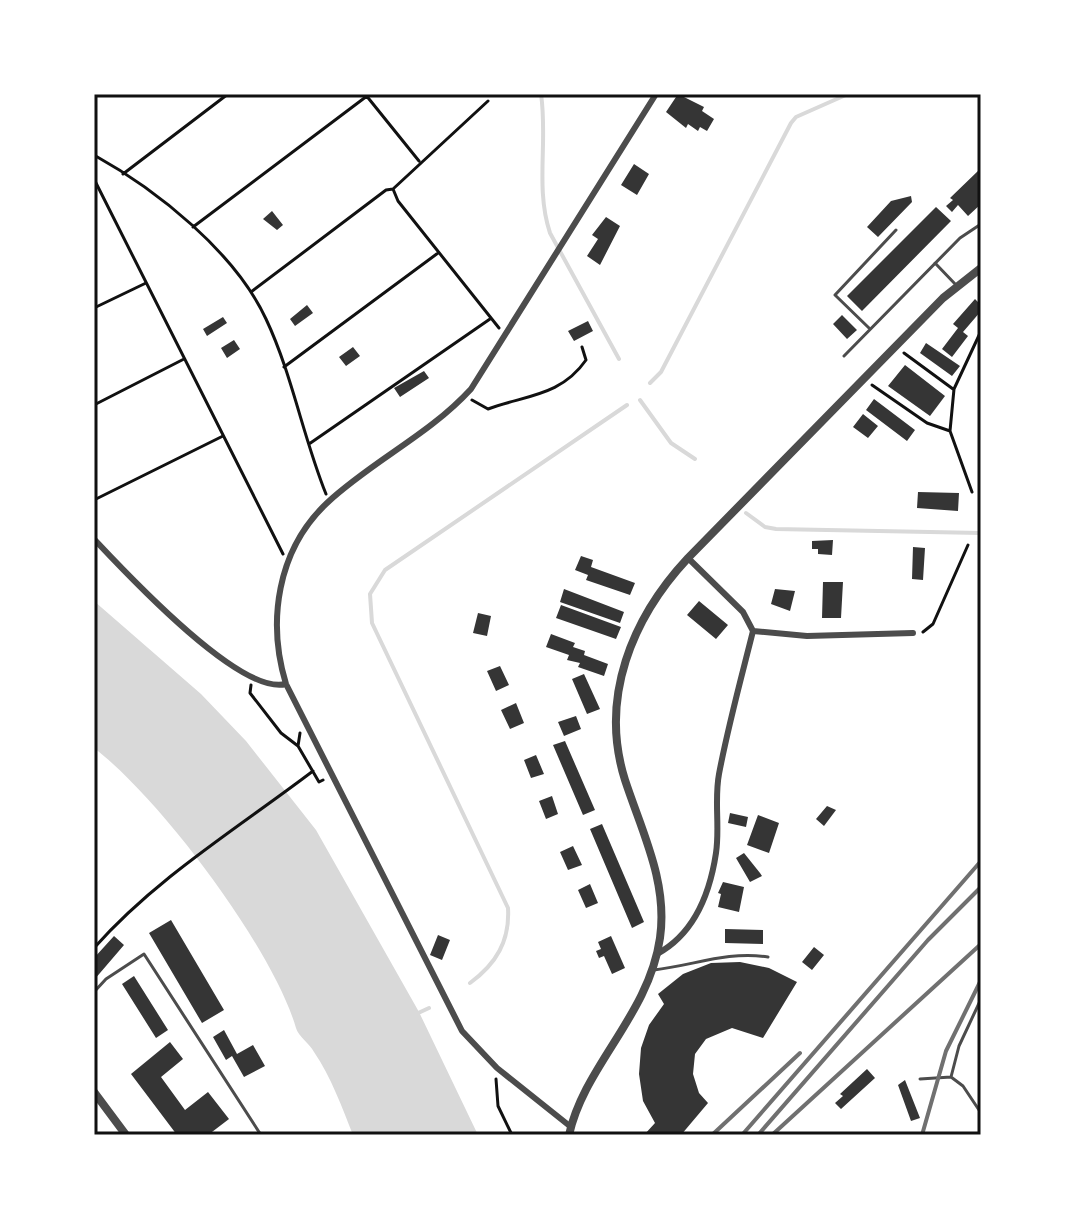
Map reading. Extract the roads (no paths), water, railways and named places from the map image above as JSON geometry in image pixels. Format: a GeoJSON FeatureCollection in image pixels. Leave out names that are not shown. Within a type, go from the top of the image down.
{"type":"FeatureCollection","features":[{"type":"Feature","properties":{"kind":"street"},"geometry":{"type":"LineString","coordinates":[[656,94],[507,337],[465,396],[428,428],[329,501],[300,538],[288,564],[277,603],[276,647],[286,684],[443,997],[462,1031],[497,1068],[570,1131],[582,1098],[631,1017],[653,970],[657,954],[661,924],[659,884],[624,778],[615,711],[626,655],[641,622],[663,585],[688,558],[895,346],[957,286],[981,268]]}},
{"type":"Feature","properties":{"kind":"street"},"geometry":{"type":"LineString","coordinates":[[94,539],[175,621],[252,678],[268,686],[286,684]]}},
{"type":"Feature","properties":{"kind":"street"},"geometry":{"type":"LineString","coordinates":[[657,954],[675,944],[690,927],[708,889],[717,851],[719,775],[753,631],[743,612],[688,558]]}},
{"type":"Feature","properties":{"kind":"street"},"geometry":{"type":"LineString","coordinates":[[753,631],[807,636],[913,633]]}},
{"type":"Feature","properties":{"kind":"street"},"geometry":{"type":"LineString","coordinates":[[94,1092],[126,1135]]}},
{"type":"Feature","properties":{"kind":"lane"},"geometry":{"type":"LineString","coordinates":[[844,356],[935,263],[981,224]]}},
{"type":"Feature","properties":{"kind":"lane"},"geometry":{"type":"LineString","coordinates":[[869,328],[835,295],[896,230]]}},
{"type":"Feature","properties":{"kind":"lane"},"geometry":{"type":"LineString","coordinates":[[935,263],[957,286]]}},
{"type":"Feature","properties":{"kind":"lane"},"geometry":{"type":"LineString","coordinates":[[653,970],[713,956],[742,953],[768,957]]}},
{"type":"Feature","properties":{"kind":"lane"},"geometry":{"type":"LineString","coordinates":[[94,992],[106,979],[144,954],[261,1135]]}},
{"type":"Feature","properties":{"kind":"lane"},"geometry":{"type":"LineString","coordinates":[[951,1077],[959,1046],[981,999]]}},
{"type":"Feature","properties":{"kind":"lane"},"geometry":{"type":"LineString","coordinates":[[920,1079],[951,1077],[963,1086],[981,1113]]}},
{"type":"Feature","properties":{"kind":"waterway"},"geometry":{"type":"LineString","coordinates":[[541,94],[543,199],[550,233],[619,359]]}},
{"type":"Feature","properties":{"kind":"waterway"},"geometry":{"type":"LineString","coordinates":[[650,383],[661,372],[791,123],[796,117],[848,94]]}},
{"type":"Feature","properties":{"kind":"waterway"},"geometry":{"type":"LineString","coordinates":[[640,400],[671,443],[695,459]]}},
{"type":"Feature","properties":{"kind":"waterway"},"geometry":{"type":"LineString","coordinates":[[470,983],[500,951],[507,931],[508,908],[372,623],[370,594],[385,570],[627,405]]}},
{"type":"Feature","properties":{"kind":"waterway"},"geometry":{"type":"LineString","coordinates":[[746,513],[765,527],[776,529],[981,533]]}},
{"type":"Feature","properties":{"kind":"waterway"},"geometry":{"type":"LineString","coordinates":[[416,1014],[429,1008]]}},
{"type":"Feature","properties":{"kind":"railway"},"geometry":{"type":"LineString","coordinates":[[742,1135],[981,861]]}},
{"type":"Feature","properties":{"kind":"railway"},"geometry":{"type":"LineString","coordinates":[[758,1135],[928,940],[981,887]]}},
{"type":"Feature","properties":{"kind":"railway"},"geometry":{"type":"LineString","coordinates":[[772,1135],[981,944]]}},
{"type":"Feature","properties":{"kind":"railway"},"geometry":{"type":"LineString","coordinates":[[922,1135],[946,1051],[981,980]]}},
{"type":"Feature","properties":{"kind":"railway"},"geometry":{"type":"LineString","coordinates":[[712,1135],[800,1053]]}}]}
